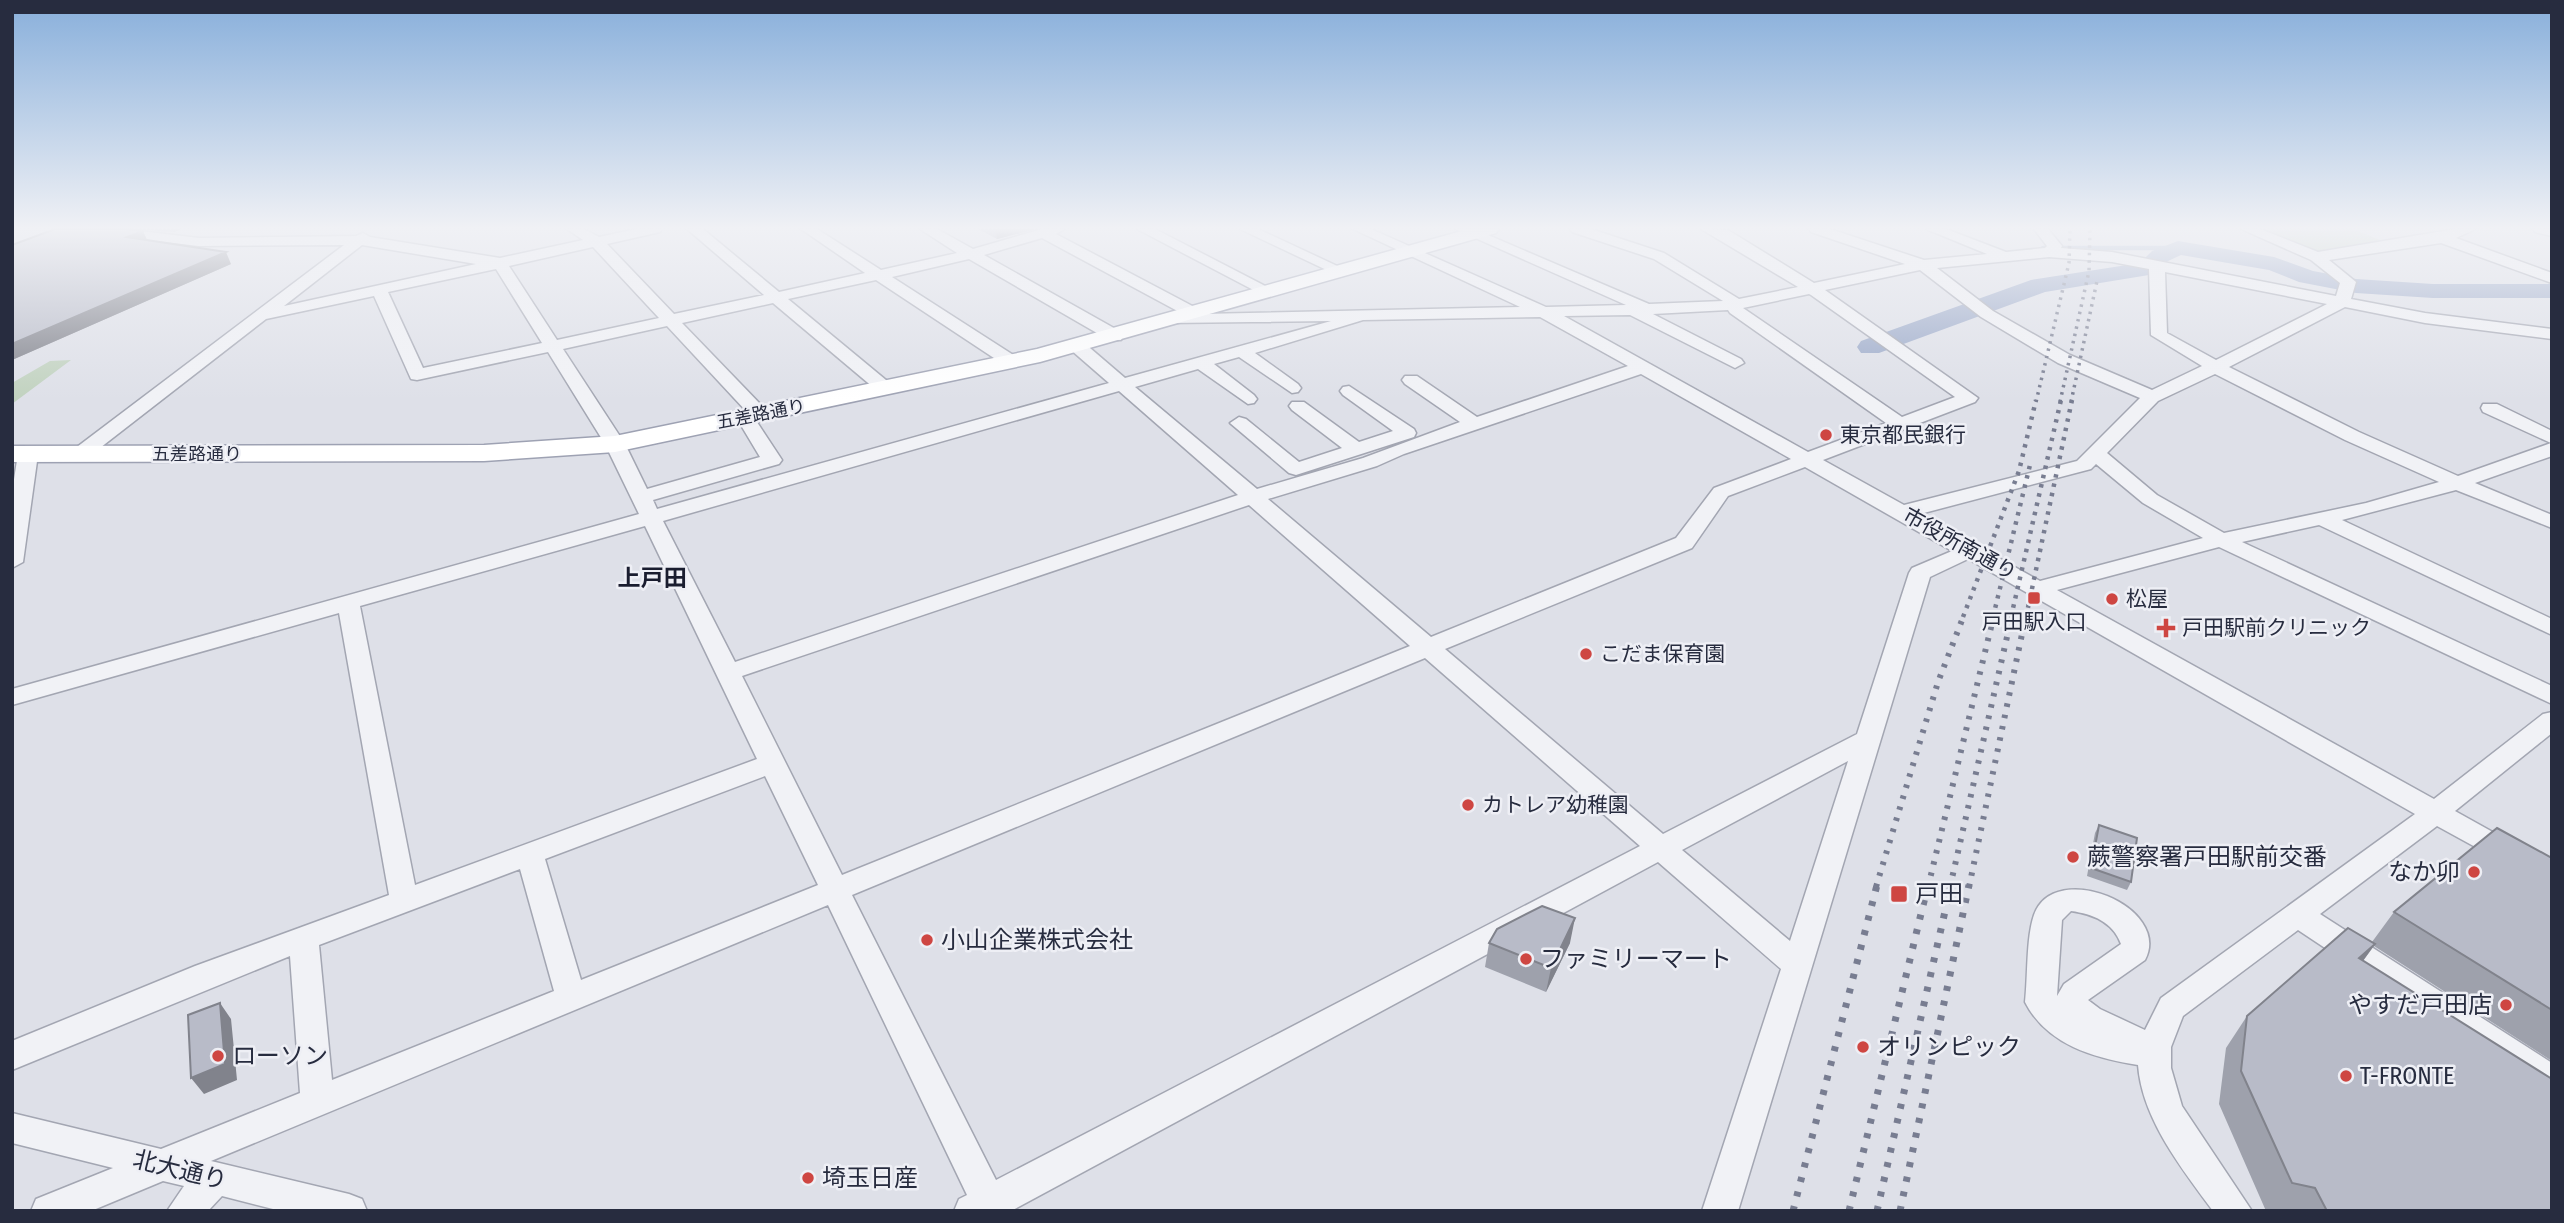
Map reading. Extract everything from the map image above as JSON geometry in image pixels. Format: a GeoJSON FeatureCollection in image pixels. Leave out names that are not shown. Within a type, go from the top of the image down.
{"type":"FeatureCollection","features":[{"type":"Feature","properties":{"kind":"main road","name":"五差路通り"},"geometry":{"type":"LineString","coordinates":[[20,454],[484,453],[615,444],[1012,362],[1115,336],[1289,286]]}},
{"type":"Feature","properties":{"kind":"street"},"geometry":{"type":"LineString","coordinates":[[80,454],[299,286]]}},
{"type":"Feature","properties":{"kind":"street"},"geometry":{"type":"LineString","coordinates":[[260,316],[397,286]]}},
{"type":"Feature","properties":{"kind":"street"},"geometry":{"type":"LineString","coordinates":[[514,286],[615,444],[834,890],[984,1208],[1658,847],[1870,738]]}},
{"type":"Feature","properties":{"kind":"street"},"geometry":{"type":"LineString","coordinates":[[639,286],[752,415],[772,460],[645,508]]}},
{"type":"Feature","properties":{"kind":"street"},"geometry":{"type":"LineString","coordinates":[[764,286],[886,388]]}},
{"type":"Feature","properties":{"kind":"street"},"geometry":{"type":"LineString","coordinates":[[379,290],[417,374],[828,286]]}},
{"type":"Feature","properties":{"kind":"street"},"geometry":{"type":"LineString","coordinates":[[896,286],[1012,362]]}},
{"type":"Feature","properties":{"kind":"street"},"geometry":{"type":"LineString","coordinates":[[1027,286],[1115,336]]}},
{"type":"Feature","properties":{"kind":"street"},"geometry":{"type":"LineString","coordinates":[[1137,286],[1184,316],[1359,316],[1642,310],[1733,305],[1830,286]]}},
{"type":"Feature","properties":{"kind":"street"},"geometry":{"type":"LineString","coordinates":[[1257,286],[1269,292]]}},
{"type":"Feature","properties":{"kind":"street","name":"市役所南通り"},"geometry":{"type":"LineString","coordinates":[[1487,286],[1544,312],[2552,878]]}},
{"type":"Feature","properties":{"kind":"street"},"geometry":{"type":"LineString","coordinates":[[1592,286],[1642,310],[1735,363]]}},
{"type":"Feature","properties":{"kind":"street"},"geometry":{"type":"LineString","coordinates":[[1710,286],[1730,298],[1733,305],[1898,424]]}},
{"type":"Feature","properties":{"kind":"street"},"geometry":{"type":"LineString","coordinates":[[49,1211],[1684,543],[1721,492],[1969,398],[1807,286]]}},
{"type":"Feature","properties":{"kind":"street"},"geometry":{"type":"LineString","coordinates":[[1950,286],[1987,314],[2064,359],[2152,397]]}},
{"type":"Feature","properties":{"kind":"street"},"geometry":{"type":"LineString","coordinates":[[2153,286],[2159,335],[2214,368],[2307,417],[2455,484],[2552,522]]}},
{"type":"Feature","properties":{"kind":"street"},"geometry":{"type":"LineString","coordinates":[[2314,286],[2344,290],[2425,318],[2552,334]]}},
{"type":"Feature","properties":{"kind":"street"},"geometry":{"type":"LineString","coordinates":[[2341,286],[2344,290]]}},
{"type":"Feature","properties":{"kind":"street"},"geometry":{"type":"LineString","coordinates":[[1902,512],[2084,465],[2152,397],[2300,326],[2344,290]]}},
{"type":"Feature","properties":{"kind":"street"},"geometry":{"type":"LineString","coordinates":[[12,697],[348,602],[645,508],[1123,384],[1359,316]]}},
{"type":"Feature","properties":{"kind":"street"},"geometry":{"type":"LineString","coordinates":[[1077,346],[1256,496],[1798,966]]}},
{"type":"Feature","properties":{"kind":"street"},"geometry":{"type":"LineString","coordinates":[[1241,351],[1356,449]]}},
{"type":"Feature","properties":{"kind":"street"},"geometry":{"type":"LineString","coordinates":[[1201,363],[1248,399]]}},
{"type":"Feature","properties":{"kind":"street"},"geometry":{"type":"LineString","coordinates":[[1239,423],[1296,469],[1407,433],[1469,419],[1643,368]]}},
{"type":"Feature","properties":{"kind":"street"},"geometry":{"type":"LineString","coordinates":[[1411,380],[1469,419]]}},
{"type":"Feature","properties":{"kind":"street"},"geometry":{"type":"LineString","coordinates":[[1349,391],[1407,433]]}},
{"type":"Feature","properties":{"kind":"street"},"geometry":{"type":"LineString","coordinates":[[2490,408],[2552,438]]}},
{"type":"Feature","properties":{"kind":"street"},"geometry":{"type":"LineString","coordinates":[[726,673],[1256,496],[1370,462],[1469,419]]}},
{"type":"Feature","properties":{"kind":"street"},"geometry":{"type":"LineString","coordinates":[[2038,588],[2221,540],[2369,508],[2455,484],[2552,449]]}},
{"type":"Feature","properties":{"kind":"street"},"geometry":{"type":"LineString","coordinates":[[2095,453],[2150,499],[2221,540],[2552,696]]}},
{"type":"Feature","properties":{"kind":"street"},"geometry":{"type":"LineString","coordinates":[[12,562],[20,454]]}},
{"type":"Feature","properties":{"kind":"street"},"geometry":{"type":"LineString","coordinates":[[2319,517],[2552,628]]}},
{"type":"Feature","properties":{"kind":"street"},"geometry":{"type":"LineString","coordinates":[[1720,1211],[1920,573],[1971,550]]}},
{"type":"Feature","properties":{"kind":"street"},"geometry":{"type":"LineString","coordinates":[[348,602],[404,900]]}},
{"type":"Feature","properties":{"kind":"street"},"geometry":{"type":"LineString","coordinates":[[2234,1211],[2173,1123],[2159,1084],[2155,1054],[2162,1024],[2172,1007],[2435,813],[2552,720]]}},
{"type":"Feature","properties":{"kind":"street"},"geometry":{"type":"LineString","coordinates":[[12,1056],[303,938],[770,764]]}},
{"type":"Feature","properties":{"kind":"street"},"geometry":{"type":"LineString","coordinates":[[529,853],[571,997]]}},
{"type":"Feature","properties":{"kind":"street"},"geometry":{"type":"LineString","coordinates":[[2071,900],[2100,906],[2120,918],[2133,934],[2136,944],[2134,951],[2075,993],[2073,1001],[2084,1016],[2116,1030],[2155,1054],[2114,1049],[2070,1032],[2045,1009],[2040,995],[2049,916],[2060,903],[2071,900]]}},
{"type":"Feature","properties":{"kind":"street"},"geometry":{"type":"LineString","coordinates":[[2299,915],[2552,1081]]}},
{"type":"Feature","properties":{"kind":"street"},"geometry":{"type":"LineString","coordinates":[[303,938],[317,1100]]}},
{"type":"Feature","properties":{"kind":"street","name":"北大通り"},"geometry":{"type":"LineString","coordinates":[[12,1128],[349,1211]]}},
{"type":"Feature","properties":{"kind":"street"},"geometry":{"type":"LineString","coordinates":[[185,1211],[215,1178]]}},
{"type":"Feature","properties":{"kind":"green space"},"geometry":{"type":"Polygon","coordinates":[[[71,360],[12,404],[12,383],[50,361],[71,360]]]}},
{"type":"Feature","properties":{"kind":"building"},"geometry":{"type":"Polygon","coordinates":[[[12,286],[147,286],[12,344],[12,286]]]}},
{"type":"Feature","properties":{"kind":"building"},"geometry":{"type":"Polygon","coordinates":[[[2099,825],[2137,838],[2131,882],[2091,868],[2099,825]]]}},
{"type":"Feature","properties":{"kind":"building"},"geometry":{"type":"Polygon","coordinates":[[[2497,828],[2552,858],[2552,1010],[2394,912],[2497,828]]]}},
{"type":"Feature","properties":{"kind":"building"},"geometry":{"type":"Polygon","coordinates":[[[1542,906],[1575,918],[1551,968],[1489,943],[1497,929],[1542,906]]]}},
{"type":"Feature","properties":{"kind":"building","name":"T-FRONTE"},"geometry":{"type":"Polygon","coordinates":[[[2348,928],[2375,944],[2359,958],[2552,1079],[2552,1211],[2327,1211],[2315,1188],[2292,1183],[2241,1071],[2247,1016],[2348,928]]]}},
{"type":"Feature","properties":{"kind":"building"},"geometry":{"type":"Polygon","coordinates":[[[220,1003],[225,1064],[191,1078],[188,1015],[220,1003]]]}},
{"type":"Feature","properties":{"kind":"waterway"},"geometry":{"type":"LineString","coordinates":[[1870,347],[2037,286]]}},
{"type":"Feature","properties":{"kind":"waterway"},"geometry":{"type":"LineString","coordinates":[[2357,286],[2433,291],[2552,291]]}},
{"type":"Feature","properties":{"kind":"railway"},"geometry":{"type":"LineString","coordinates":[[2036,402],[2064,286]]}},
{"type":"Feature","properties":{"kind":"railway"},"geometry":{"type":"LineString","coordinates":[[2060,402],[2086,286]]}},
{"type":"Feature","properties":{"kind":"railway"},"geometry":{"type":"LineString","coordinates":[[2071,402],[2096,286]]}},
{"type":"Feature","properties":{"kind":"railway"},"geometry":{"type":"LineString","coordinates":[[1963,617],[2019,471],[2036,400]]}},
{"type":"Feature","properties":{"kind":"railway"},"geometry":{"type":"LineString","coordinates":[[2011,617],[2061,400]]}},
{"type":"Feature","properties":{"kind":"railway"},"geometry":{"type":"LineString","coordinates":[[2026,617],[2072,400]]}},
{"type":"Feature","properties":{"kind":"railway"},"geometry":{"type":"LineString","coordinates":[[1993,617],[2030,465]]}},
{"type":"Feature","properties":{"kind":"railway"},"geometry":{"type":"LineString","coordinates":[[1876,887],[1938,682],[1964,615]]}},
{"type":"Feature","properties":{"kind":"railway"},"geometry":{"type":"LineString","coordinates":[[1928,887],[1994,615]]}},
{"type":"Feature","properties":{"kind":"railway"},"geometry":{"type":"LineString","coordinates":[[1950,887],[2012,615]]}},
{"type":"Feature","properties":{"kind":"railway"},"geometry":{"type":"LineString","coordinates":[[1969,887],[2026,615]]}},
{"type":"Feature","properties":{"kind":"railway"},"geometry":{"type":"LineString","coordinates":[[1793,1211],[1877,885]]}},
{"type":"Feature","properties":{"kind":"railway"},"geometry":{"type":"LineString","coordinates":[[1849,1211],[1928,885]]}},
{"type":"Feature","properties":{"kind":"railway"},"geometry":{"type":"LineString","coordinates":[[1877,1211],[1951,885]]}},
{"type":"Feature","properties":{"kind":"railway"},"geometry":{"type":"LineString","coordinates":[[1900,1211],[1969,885]]}},
{"type":"Feature","properties":{"kind":"place","name":"東京都民銀行"},"geometry":{"type":"Point","coordinates":[1826,435]}},
{"type":"Feature","properties":{"kind":"place","name":"戸田駅入口"},"geometry":{"type":"Point","coordinates":[2034,598]}},
{"type":"Feature","properties":{"kind":"place","name":"松屋"},"geometry":{"type":"Point","coordinates":[2112,599]}},
{"type":"Feature","properties":{"kind":"place","name":"戸田駅前クリニック"},"geometry":{"type":"Point","coordinates":[2166,628]}},
{"type":"Feature","properties":{"kind":"place","name":"こだま保育園"},"geometry":{"type":"Point","coordinates":[1586,654]}},
{"type":"Feature","properties":{"kind":"place","name":"カトレア幼稚園"},"geometry":{"type":"Point","coordinates":[1468,805]}},
{"type":"Feature","properties":{"kind":"place","name":"蕨警察署戸田駅前交番"},"geometry":{"type":"Point","coordinates":[2073,857]}},
{"type":"Feature","properties":{"kind":"place","name":"なか卯"},"geometry":{"type":"Point","coordinates":[2474,872]}},
{"type":"Feature","properties":{"kind":"place","name":"戸田"},"geometry":{"type":"Point","coordinates":[1899,894]}},
{"type":"Feature","properties":{"kind":"place","name":"小山企業株式会社"},"geometry":{"type":"Point","coordinates":[927,940]}},
{"type":"Feature","properties":{"kind":"place","name":"ファミリーマート"},"geometry":{"type":"Point","coordinates":[1526,959]}},
{"type":"Feature","properties":{"kind":"place","name":"やすだ戸田店"},"geometry":{"type":"Point","coordinates":[2506,1005]}},
{"type":"Feature","properties":{"kind":"place","name":"オリンピック"},"geometry":{"type":"Point","coordinates":[1863,1047]}},
{"type":"Feature","properties":{"kind":"place","name":"ローソン"},"geometry":{"type":"Point","coordinates":[218,1056]}},
{"type":"Feature","properties":{"kind":"place","name":"T-FRONTE"},"geometry":{"type":"Point","coordinates":[2346,1076]}},
{"type":"Feature","properties":{"kind":"place","name":"埼玉日産"},"geometry":{"type":"Point","coordinates":[808,1178]}},
{"type":"Feature","properties":{"kind":"district","name":"上戸田"},"geometry":{"type":"Point","coordinates":[652,578]}}]}
